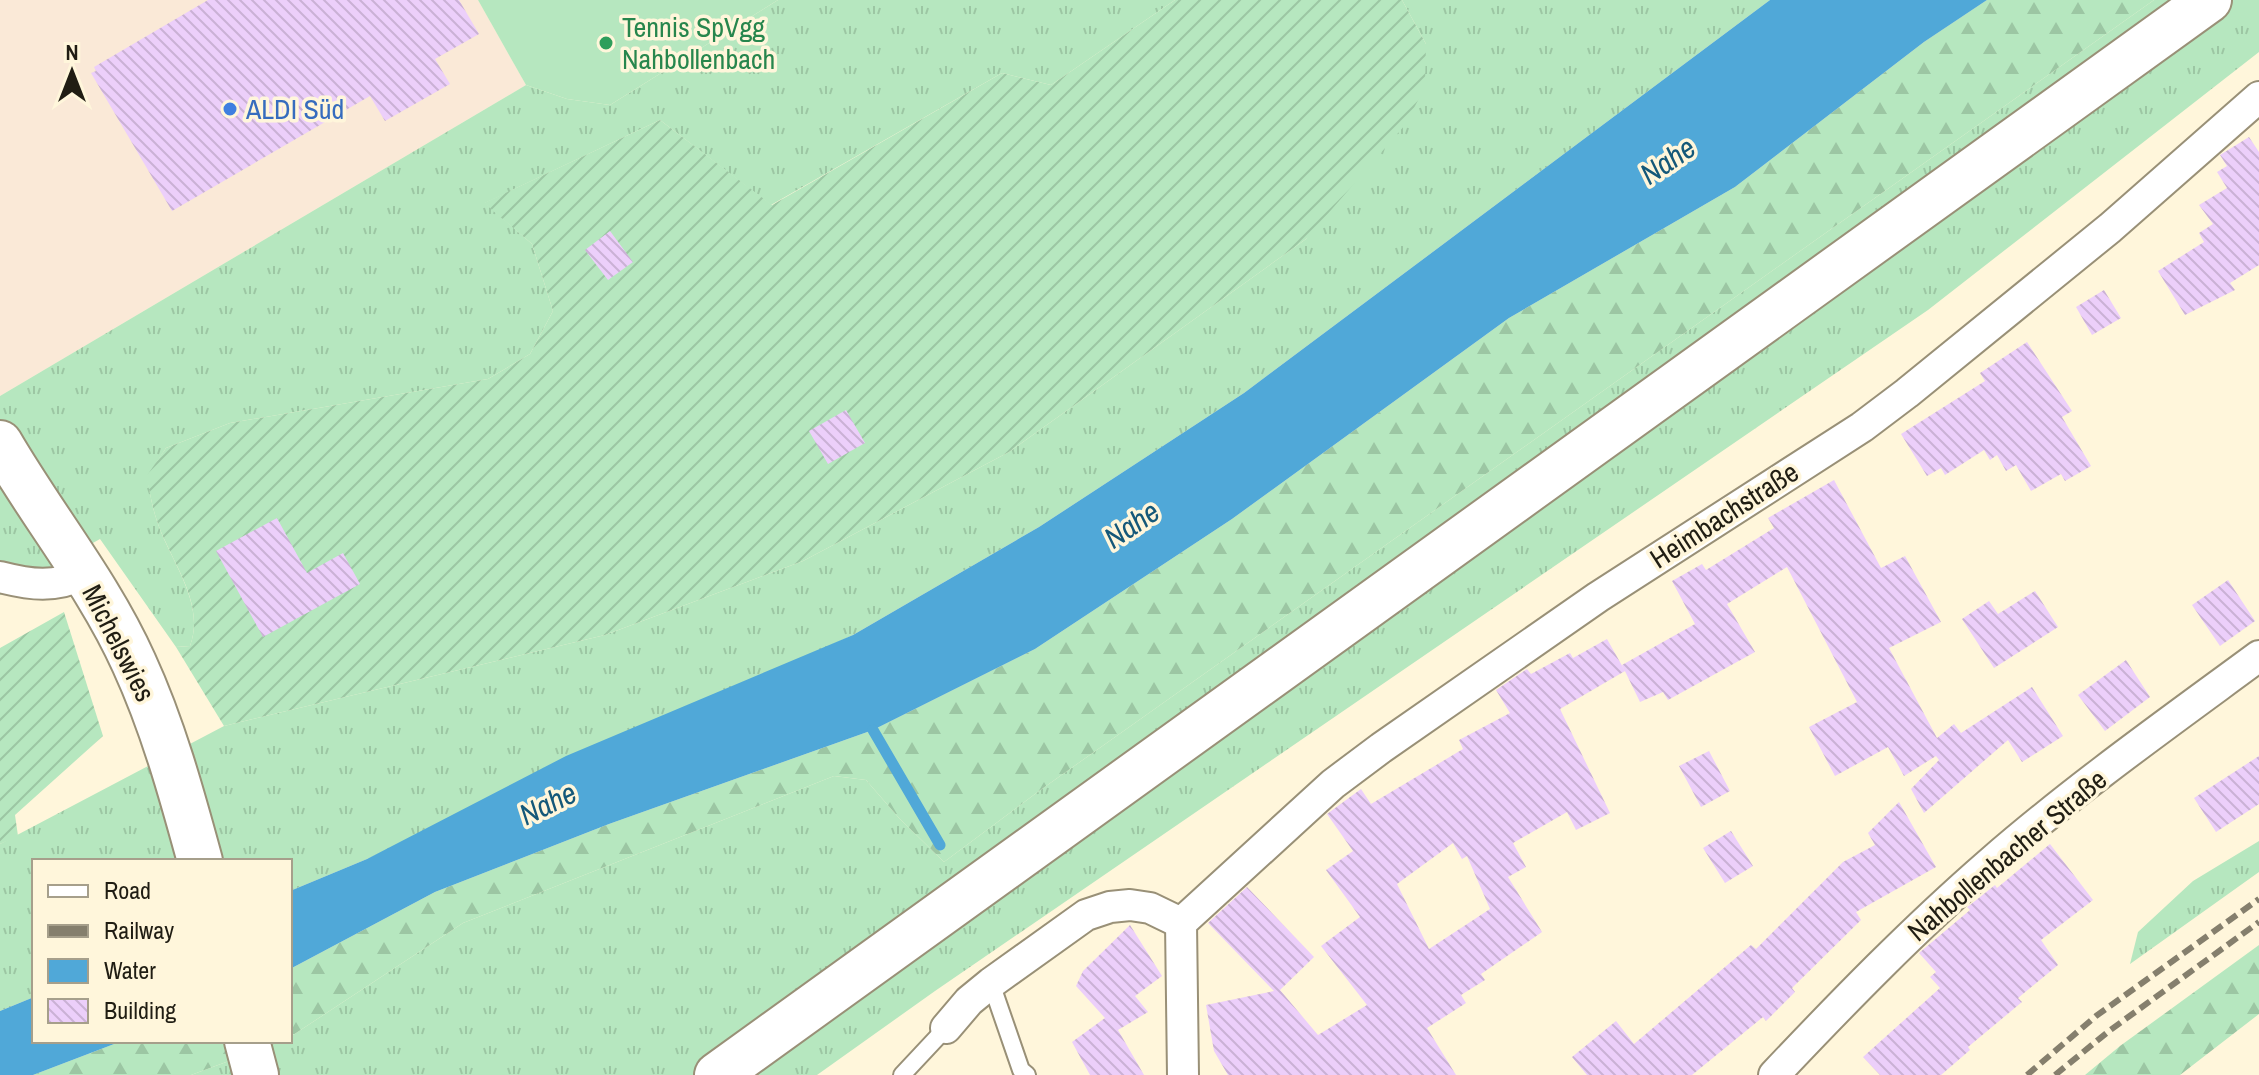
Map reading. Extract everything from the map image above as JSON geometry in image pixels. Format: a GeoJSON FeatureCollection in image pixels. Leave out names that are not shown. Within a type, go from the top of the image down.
{"type":"FeatureCollection","features":[{"type":"Feature","properties":{"kind":"main road"},"geometry":{"type":"LineString","coordinates":[[717,1075],[2209,0]]}},
{"type":"Feature","properties":{"kind":"main road","name":"Michelswies"},"geometry":{"type":"LineString","coordinates":[[0,443],[30,495],[84,574],[134,662],[153,710],[199,859]]}},
{"type":"Feature","properties":{"kind":"main road"},"geometry":{"type":"LineString","coordinates":[[248,1043],[256,1075]]}},
{"type":"Feature","properties":{"kind":"street","name":"Heimbachstraße"},"geometry":{"type":"LineString","coordinates":[[1181,923],[1333,784],[1381,748],[1598,597],[1862,427],[1907,393],[2110,228],[2259,97]]}},
{"type":"Feature","properties":{"kind":"street"},"geometry":{"type":"LineString","coordinates":[[0,577],[42,585],[61,583],[84,574]]}},
{"type":"Feature","properties":{"kind":"street","name":"Nahbollenbacher Straße"},"geometry":{"type":"LineString","coordinates":[[1774,1075],[1891,954],[1992,861],[2138,745],[2259,656]]}},
{"type":"Feature","properties":{"kind":"street"},"geometry":{"type":"LineString","coordinates":[[946,1028],[969,1001],[991,983],[1086,915],[1110,907],[1130,905],[1150,908],[1181,923],[1183,1075]]}},
{"type":"Feature","properties":{"kind":"lane"},"geometry":{"type":"LineString","coordinates":[[991,983],[1021,1070],[1027,1075]]}},
{"type":"Feature","properties":{"kind":"lane"},"geometry":{"type":"LineString","coordinates":[[902,1075],[946,1028]]}},
{"type":"Feature","properties":{"kind":"shaded area"},"geometry":{"type":"Polygon","coordinates":[[[0,0],[478,0],[526,85],[0,396],[0,0]]]}},
{"type":"Feature","properties":{"kind":"green space","name":"Tennis SpVgg Nahbollenbach"},"geometry":{"type":"Polygon","coordinates":[[[478,0],[778,0],[610,105],[567,99],[526,85],[478,0]]]}},
{"type":"Feature","properties":{"kind":"green space"},"geometry":{"type":"Polygon","coordinates":[[[778,0],[1175,0],[1051,85],[1002,73],[771,205],[660,120],[485,203],[532,244],[553,311],[530,354],[488,379],[230,423],[166,448],[147,477],[157,521],[190,598],[194,630],[190,646],[176,647],[100,539],[0,595],[0,396],[526,85],[567,99],[610,105],[778,0]]]}},
{"type":"Feature","properties":{"kind":"green space"},"geometry":{"type":"Polygon","coordinates":[[[1175,0],[1402,0],[1426,44],[1425,87],[1405,125],[1306,239],[1009,452],[803,561],[605,635],[224,726],[176,647],[190,646],[194,630],[193,614],[184,582],[157,521],[146,477],[166,448],[230,423],[488,379],[530,354],[553,311],[532,244],[484,203],[660,120],[772,205],[1002,73],[1051,85],[1175,0]]]}},
{"type":"Feature","properties":{"kind":"green space"},"geometry":{"type":"Polygon","coordinates":[[[1402,0],[1770,0],[1244,393],[1039,527],[853,635],[367,859],[292,890],[292,859],[32,859],[32,998],[0,1011],[0,844],[224,726],[605,635],[803,561],[1009,452],[1306,239],[1426,44],[1402,0]]]}},
{"type":"Feature","properties":{"kind":"green space"},"geometry":{"type":"Polygon","coordinates":[[[1987,0],[2154,0],[1039,791],[944,862],[866,780],[834,776],[463,923],[292,1036],[292,968],[435,892],[609,824],[873,730],[1035,649],[1232,519],[1509,318],[1735,187],[1924,42],[1987,0]]]}},
{"type":"Feature","properties":{"kind":"green space"},"geometry":{"type":"Polygon","coordinates":[[[2154,0],[2259,0],[2259,52],[1928,310],[817,1075],[191,1075],[278,1043],[292,1043],[292,1036],[463,923],[834,776],[866,780],[944,862],[1039,791],[2154,0]]]}},
{"type":"Feature","properties":{"kind":"green space"},"geometry":{"type":"Polygon","coordinates":[[[64,612],[103,736],[15,815],[18,836],[0,844],[0,648],[64,612]]]}},
{"type":"Feature","properties":{"kind":"green space"},"geometry":{"type":"Polygon","coordinates":[[[2259,841],[2259,872],[2130,964],[2138,932],[2193,881],[2259,841]]]}},
{"type":"Feature","properties":{"kind":"green space"},"geometry":{"type":"Polygon","coordinates":[[[2259,945],[2259,1014],[2180,1075],[2085,1075],[2120,1046],[2259,945]]]}},
{"type":"Feature","properties":{"kind":"green space"},"geometry":{"type":"Polygon","coordinates":[[[117,1043],[278,1043],[191,1075],[33,1075],[117,1043]]]}},
{"type":"Feature","properties":{"kind":"water","name":"Nahe"},"geometry":{"type":"Polygon","coordinates":[[[1770,0],[1987,0],[1924,42],[1735,187],[1509,318],[1232,519],[1035,649],[873,730],[609,824],[435,892],[292,968],[292,890],[367,859],[566,756],[853,635],[1039,527],[1244,393],[1770,0]]]}},
{"type":"Feature","properties":{"kind":"water"},"geometry":{"type":"Polygon","coordinates":[[[32,998],[32,1043],[117,1043],[33,1075],[0,1075],[0,1011],[32,998]]]}},
{"type":"Feature","properties":{"kind":"building","name":"ALDI Süd"},"geometry":{"type":"Polygon","coordinates":[[[208,0],[459,0],[479,34],[435,59],[450,84],[385,121],[370,96],[172,211],[91,73],[96,71],[94,67],[208,0]]]}},
{"type":"Feature","properties":{"kind":"building"},"geometry":{"type":"Polygon","coordinates":[[[2249,137],[2259,152],[2259,265],[2230,283],[2235,290],[2185,315],[2158,271],[2204,242],[2199,233],[2213,224],[2199,205],[2227,188],[2217,172],[2227,166],[2220,155],[2249,137]]]}},
{"type":"Feature","properties":{"kind":"building"},"geometry":{"type":"Polygon","coordinates":[[[610,231],[633,262],[608,280],[585,250],[610,231]]]}},
{"type":"Feature","properties":{"kind":"building"},"geometry":{"type":"Polygon","coordinates":[[[2104,290],[2121,318],[2092,335],[2076,307],[2104,290]]]}},
{"type":"Feature","properties":{"kind":"building"},"geometry":{"type":"Polygon","coordinates":[[[2027,342],[2072,411],[2062,417],[2091,466],[2065,481],[2061,474],[2031,491],[2016,465],[2006,471],[1997,455],[1990,460],[1984,450],[1945,475],[1941,468],[1927,476],[1901,434],[1985,381],[1980,373],[2027,342]]]}},
{"type":"Feature","properties":{"kind":"building"},"geometry":{"type":"Polygon","coordinates":[[[846,410],[865,443],[828,464],[809,431],[846,410]]]}},
{"type":"Feature","properties":{"kind":"building"},"geometry":{"type":"Polygon","coordinates":[[[1834,480],[1881,568],[1905,556],[1941,622],[1889,648],[1937,738],[1954,724],[1961,733],[2032,687],[2063,736],[2022,762],[2008,740],[1924,813],[1911,789],[1939,760],[1936,756],[1904,776],[1888,747],[1835,776],[1809,727],[1857,702],[1787,567],[1727,604],[1755,652],[1668,700],[1663,692],[1640,702],[1622,665],[1695,624],[1672,581],[1702,564],[1706,570],[1774,528],[1768,518],[1834,480]]]}},
{"type":"Feature","properties":{"kind":"building"},"geometry":{"type":"Polygon","coordinates":[[[277,518],[307,573],[343,553],[360,584],[263,637],[216,551],[277,518]]]}},
{"type":"Feature","properties":{"kind":"building"},"geometry":{"type":"Polygon","coordinates":[[[2228,580],[2255,621],[2220,646],[2192,605],[2228,580]]]}},
{"type":"Feature","properties":{"kind":"building"},"geometry":{"type":"Polygon","coordinates":[[[2035,591],[2058,627],[1994,668],[1962,619],[1989,601],[1998,614],[2035,591]]]}},
{"type":"Feature","properties":{"kind":"building"},"geometry":{"type":"Polygon","coordinates":[[[1607,639],[1625,671],[1560,709],[1610,813],[1576,830],[1567,812],[1513,843],[1526,867],[1508,877],[1542,932],[1481,974],[1485,980],[1461,995],[1466,1003],[1427,1028],[1456,1075],[1228,1075],[1214,1051],[1206,1005],[1274,991],[1208,923],[1247,887],[1314,957],[1280,990],[1318,1035],[1367,1005],[1321,946],[1360,917],[1326,870],[1353,851],[1327,814],[1361,789],[1371,804],[1463,749],[1459,740],[1510,713],[1496,690],[1527,669],[1531,674],[1570,653],[1573,658],[1607,639]],[[1453,843],[1397,884],[1429,949],[1490,909],[1467,856],[1462,859],[1453,843]]]}},
{"type":"Feature","properties":{"kind":"building"},"geometry":{"type":"Polygon","coordinates":[[[2126,660],[2150,697],[2105,731],[2078,695],[2126,660]]]}},
{"type":"Feature","properties":{"kind":"building"},"geometry":{"type":"Polygon","coordinates":[[[1709,751],[1730,791],[1701,807],[1679,766],[1709,751]]]}},
{"type":"Feature","properties":{"kind":"building"},"geometry":{"type":"Polygon","coordinates":[[[2259,756],[2259,804],[2216,832],[2194,798],[2259,756]]]}},
{"type":"Feature","properties":{"kind":"building"},"geometry":{"type":"Polygon","coordinates":[[[1899,802],[1936,867],[1856,912],[1861,920],[1792,988],[1795,992],[1766,1021],[1763,1017],[1692,1075],[1587,1075],[1572,1057],[1616,1021],[1634,1044],[1751,945],[1756,949],[1843,862],[1875,845],[1868,833],[1899,802]]]}},
{"type":"Feature","properties":{"kind":"building"},"geometry":{"type":"Polygon","coordinates":[[[1731,831],[1753,866],[1725,883],[1703,848],[1731,831]]]}},
{"type":"Feature","properties":{"kind":"building"},"geometry":{"type":"Polygon","coordinates":[[[2050,844],[2093,900],[2041,940],[2058,965],[2018,998],[2022,1002],[1968,1047],[1970,1050],[1941,1075],[1880,1075],[1863,1057],[1940,988],[1930,977],[1936,972],[1919,953],[1970,910],[1967,907],[1995,885],[1997,888],[2050,844]]]}},
{"type":"Feature","properties":{"kind":"building"},"geometry":{"type":"Polygon","coordinates":[[[1130,925],[1162,976],[1135,996],[1148,1012],[1118,1030],[1144,1075],[1090,1075],[1072,1042],[1105,1018],[1076,986],[1083,971],[1130,925]]]}},
{"type":"Feature","properties":{"kind":"waterway"},"geometry":{"type":"LineString","coordinates":[[873,730],[940,845]]}},
{"type":"Feature","properties":{"kind":"railway"},"geometry":{"type":"LineString","coordinates":[[2027,1075],[2096,1016],[2259,899]]}},
{"type":"Feature","properties":{"kind":"railway"},"geometry":{"type":"LineString","coordinates":[[2055,1075],[2109,1031],[2259,922]]}},
{"type":"Feature","properties":{"kind":"place","name":"Tennis SpVgg Nahbollenbach"},"geometry":{"type":"Point","coordinates":[606,43]}},
{"type":"Feature","properties":{"kind":"place","name":"ALDI Süd"},"geometry":{"type":"Point","coordinates":[230,109]}}]}
